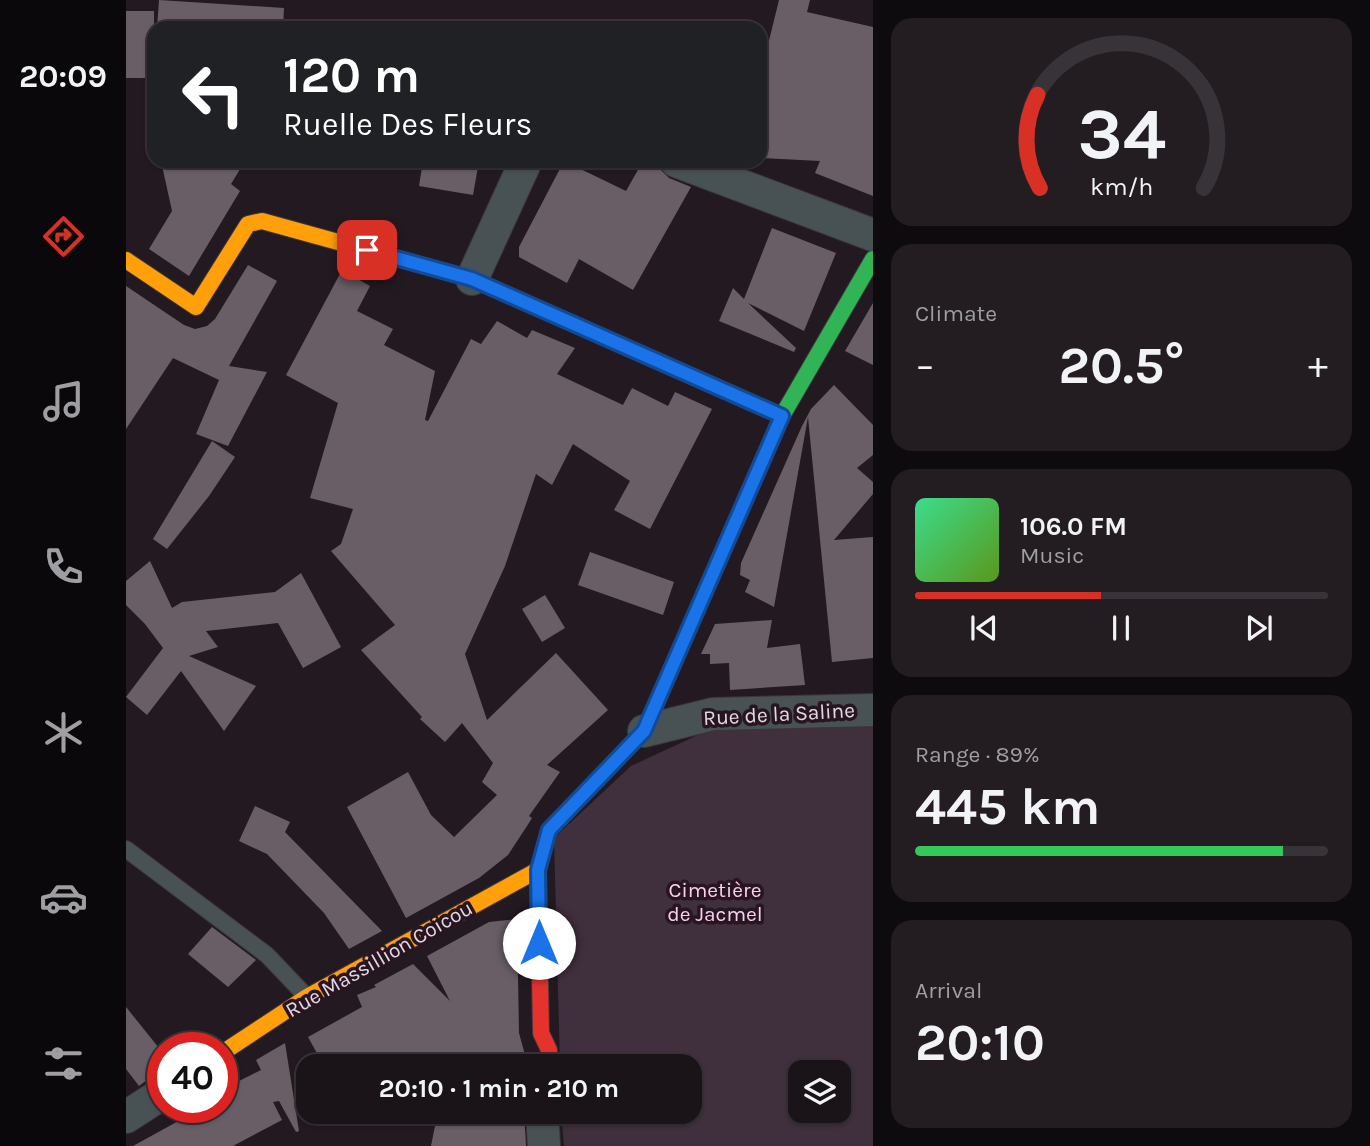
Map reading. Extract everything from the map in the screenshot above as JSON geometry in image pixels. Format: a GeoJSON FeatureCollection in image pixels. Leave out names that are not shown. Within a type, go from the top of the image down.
{"type":"FeatureCollection","features":[{"type":"Feature","properties":{"kind":"street"},"geometry":{"type":"LineString","coordinates":[[472,279],[523,168]]}},
{"type":"Feature","properties":{"kind":"street"},"geometry":{"type":"LineString","coordinates":[[695,168],[873,235]]}},
{"type":"Feature","properties":{"kind":"street"},"geometry":{"type":"LineString","coordinates":[[126,260],[196,307],[248,224],[262,220],[472,279],[782,416]]}},
{"type":"Feature","properties":{"kind":"street"},"geometry":{"type":"LineString","coordinates":[[549,1054],[541,1033],[538,870],[549,830],[644,731],[782,416],[873,259]]}},
{"type":"Feature","properties":{"kind":"street","name":"Rue de la Saline"},"geometry":{"type":"LineString","coordinates":[[644,731],[713,714],[873,709]]}},
{"type":"Feature","properties":{"kind":"street","name":"Rue Massillion Coicou"},"geometry":{"type":"LineString","coordinates":[[238,1042],[307,997],[538,870]]}},
{"type":"Feature","properties":{"kind":"street"},"geometry":{"type":"LineString","coordinates":[[126,1117],[147,1103]]}},
{"type":"Feature","properties":{"kind":"street"},"geometry":{"type":"LineString","coordinates":[[543,1124],[544,1146]]}},
{"type":"Feature","properties":{"kind":"lane"},"geometry":{"type":"LineString","coordinates":[[126,849],[267,955],[307,997]]}},
{"type":"Feature","properties":{"kind":"green space","name":"Cimetière de Jacmel"},"geometry":{"type":"Polygon","coordinates":[[[873,725],[873,1146],[564,1146],[562,1124],[702,1124],[702,1054],[560,1054],[554,838],[631,766],[713,728],[873,725]]]}},
{"type":"Feature","properties":{"kind":"building"},"geometry":{"type":"Polygon","coordinates":[[[159,0],[284,8],[283,21],[158,21],[159,0]]]}},
{"type":"Feature","properties":{"kind":"building"},"geometry":{"type":"Polygon","coordinates":[[[779,0],[810,0],[807,12],[873,27],[873,196],[815,173],[820,161],[767,158],[767,49],[779,0]]]}},
{"type":"Feature","properties":{"kind":"building"},"geometry":{"type":"Polygon","coordinates":[[[126,11],[154,11],[154,21],[147,21],[147,78],[126,78],[126,11]]]}},
{"type":"Feature","properties":{"kind":"building"},"geometry":{"type":"Polygon","coordinates":[[[163,168],[241,168],[231,184],[240,191],[189,276],[149,249],[172,211],[163,168]]]}},
{"type":"Feature","properties":{"kind":"building"},"geometry":{"type":"Polygon","coordinates":[[[422,168],[478,168],[473,195],[419,186],[422,168]]]}},
{"type":"Feature","properties":{"kind":"building"},"geometry":{"type":"Polygon","coordinates":[[[560,168],[578,168],[626,191],[639,168],[658,168],[669,178],[691,187],[633,290],[579,259],[567,283],[519,257],[519,247],[560,168]]]}},
{"type":"Feature","properties":{"kind":"building"},"geometry":{"type":"Polygon","coordinates":[[[772,228],[836,253],[804,331],[748,303],[796,348],[794,352],[719,321],[733,288],[744,299],[772,228]]]}},
{"type":"Feature","properties":{"kind":"building"},"geometry":{"type":"Polygon","coordinates":[[[248,265],[277,281],[229,366],[267,372],[228,446],[196,434],[219,380],[173,358],[126,429],[126,286],[184,325],[195,329],[207,326],[215,319],[248,265]]]}},
{"type":"Feature","properties":{"kind":"building"},"geometry":{"type":"Polygon","coordinates":[[[342,270],[370,286],[357,311],[393,329],[384,345],[435,371],[425,420],[428,421],[471,339],[481,344],[497,321],[527,338],[532,330],[575,348],[557,374],[623,405],[632,388],[668,406],[675,392],[712,409],[650,529],[614,510],[630,481],[573,444],[552,485],[536,474],[505,566],[465,654],[487,720],[556,653],[608,710],[547,765],[560,772],[529,816],[532,818],[508,855],[479,878],[406,918],[347,807],[408,772],[431,815],[454,837],[497,795],[482,782],[493,763],[462,723],[445,742],[420,719],[422,717],[361,650],[395,625],[331,551],[341,544],[353,509],[310,498],[338,403],[286,375],[342,270]]]}},
{"type":"Feature","properties":{"kind":"building"},"geometry":{"type":"Polygon","coordinates":[[[873,303],[873,365],[845,351],[873,303]]]}},
{"type":"Feature","properties":{"kind":"building"},"geometry":{"type":"Polygon","coordinates":[[[834,385],[873,425],[873,455],[857,468],[873,482],[873,494],[834,540],[873,537],[873,658],[832,662],[808,417],[774,607],[745,592],[750,580],[740,575],[741,563],[802,426],[811,409],[834,385]]]}},
{"type":"Feature","properties":{"kind":"building"},"geometry":{"type":"Polygon","coordinates":[[[212,441],[235,457],[209,496],[167,549],[153,539],[212,441]]]}},
{"type":"Feature","properties":{"kind":"building"},"geometry":{"type":"Polygon","coordinates":[[[590,552],[674,582],[663,615],[578,585],[590,552]]]}},
{"type":"Feature","properties":{"kind":"building"},"geometry":{"type":"Polygon","coordinates":[[[150,561],[172,608],[182,602],[275,592],[301,573],[341,647],[303,668],[278,623],[206,631],[218,647],[189,656],[256,686],[224,731],[181,671],[147,715],[126,697],[163,648],[126,605],[126,581],[150,561]]]}},
{"type":"Feature","properties":{"kind":"building"},"geometry":{"type":"Polygon","coordinates":[[[545,595],[565,628],[542,642],[522,609],[545,595]]]}},
{"type":"Feature","properties":{"kind":"building"},"geometry":{"type":"Polygon","coordinates":[[[772,620],[767,648],[800,644],[805,685],[730,690],[729,663],[710,664],[710,654],[701,654],[715,624],[772,620]]]}},
{"type":"Feature","properties":{"kind":"building"},"geometry":{"type":"Polygon","coordinates":[[[255,806],[290,822],[285,832],[382,931],[349,949],[324,913],[267,854],[239,841],[255,806]]]}},
{"type":"Feature","properties":{"kind":"building"},"geometry":{"type":"Polygon","coordinates":[[[517,919],[519,1033],[525,1054],[317,1054],[308,1037],[362,1007],[357,995],[376,987],[374,985],[413,964],[450,1001],[427,956],[489,922],[517,919]]]}},
{"type":"Feature","properties":{"kind":"building"},"geometry":{"type":"Polygon","coordinates":[[[212,927],[256,960],[228,987],[188,954],[212,927]]]}},
{"type":"Feature","properties":{"kind":"building"},"geometry":{"type":"Polygon","coordinates":[[[126,1007],[147,1033],[147,1080],[139,1086],[126,1069],[126,1007]]]}},
{"type":"Feature","properties":{"kind":"building"},"geometry":{"type":"Polygon","coordinates":[[[285,1043],[299,1131],[296,1132],[279,1101],[273,1102],[282,1120],[233,1146],[133,1146],[175,1123],[238,1123],[238,1082],[261,1070],[256,1060],[285,1043]]]}},
{"type":"Feature","properties":{"kind":"building"},"geometry":{"type":"Polygon","coordinates":[[[435,1124],[525,1124],[526,1146],[431,1146],[435,1124]]]}},
{"type":"Feature","properties":{"kind":"traffic: fast"},"geometry":{"type":"LineString","coordinates":[[704,594],[782,416],[873,259]]}},
{"type":"Feature","properties":{"kind":"traffic: fast"},"geometry":{"type":"LineString","coordinates":[[517,299],[782,416]]}},
{"type":"Feature","properties":{"kind":"traffic: slow"},"geometry":{"type":"LineString","coordinates":[[126,260],[196,307],[248,224],[262,221],[472,279],[517,299]]}},
{"type":"Feature","properties":{"kind":"traffic: slow"},"geometry":{"type":"LineString","coordinates":[[238,1042],[307,997],[538,870]]}},
{"type":"Feature","properties":{"kind":"traffic: jam"},"geometry":{"type":"LineString","coordinates":[[549,1054],[541,1033],[538,870],[549,830],[644,731],[704,594]]}},
{"type":"Feature","properties":{"kind":"route"},"geometry":{"type":"LineString","coordinates":[[367,250],[472,279],[782,416],[644,731],[549,830],[538,870],[539,943]]}}]}
